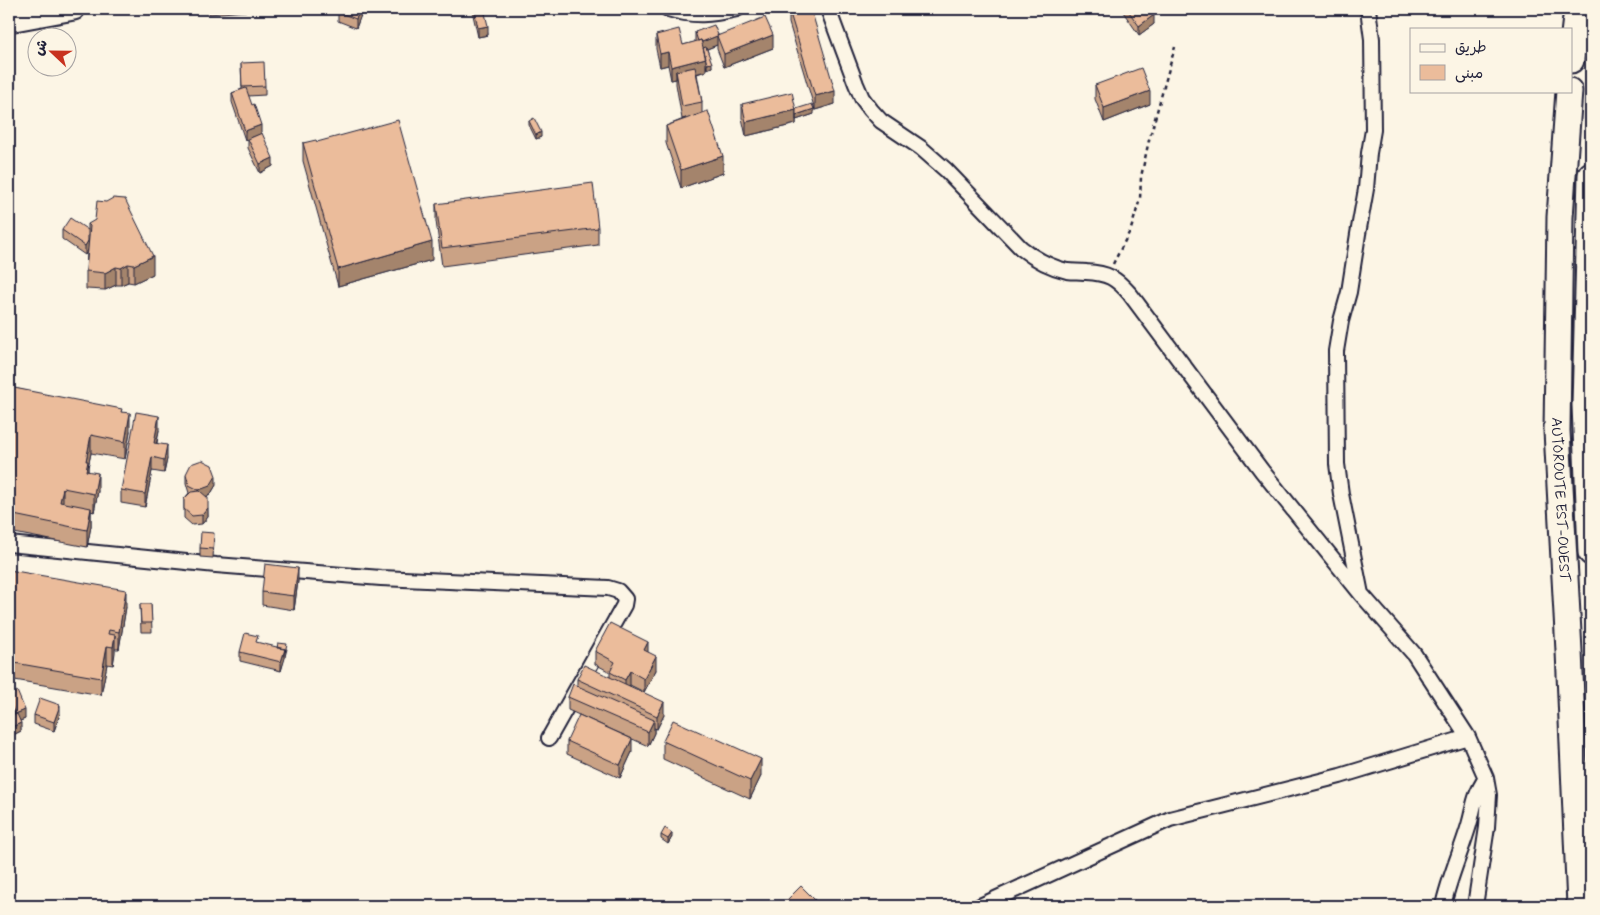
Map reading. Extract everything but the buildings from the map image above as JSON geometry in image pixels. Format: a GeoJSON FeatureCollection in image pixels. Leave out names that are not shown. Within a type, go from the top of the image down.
{"type":"FeatureCollection","features":[{"type":"Feature","properties":{"kind":"highway"},"geometry":{"type":"LineString","coordinates":[[1572,52],[1577,9]]}},
{"type":"Feature","properties":{"kind":"highway","name":"AUTOROUTE EST-OUEST"},"geometry":{"type":"LineString","coordinates":[[1569,92],[1560,217],[1557,431],[1580,906]]}},
{"type":"Feature","properties":{"kind":"highway","name":"AUTOROUTE EST-OUEST"},"geometry":{"type":"LineString","coordinates":[[1591,175],[1585,405],[1591,552]]}},
{"type":"Feature","properties":{"kind":"main road"},"geometry":{"type":"LineString","coordinates":[[9,21],[74,9]]}},
{"type":"Feature","properties":{"kind":"street"},"geometry":{"type":"LineString","coordinates":[[668,9],[686,14],[708,15],[737,9]]}},
{"type":"Feature","properties":{"kind":"street"},"geometry":{"type":"LineString","coordinates":[[828,9],[862,98],[871,110],[881,121],[908,138],[934,159],[1021,248],[1036,259],[1052,267],[1070,271],[1107,274],[1120,282],[1262,471],[1362,595],[1414,654],[1468,737],[1486,778],[1489,795],[1487,827],[1475,906]]}},
{"type":"Feature","properties":{"kind":"street"},"geometry":{"type":"LineString","coordinates":[[1362,595],[1341,494],[1337,464],[1336,361],[1338,334],[1349,292],[1366,189],[1373,130],[1372,39],[1368,9]]}},
{"type":"Feature","properties":{"kind":"street"},"geometry":{"type":"LineString","coordinates":[[9,544],[206,564],[381,578],[549,584],[608,588],[618,591],[625,600],[624,605],[549,738]]}},
{"type":"Feature","properties":{"kind":"street"},"geometry":{"type":"LineString","coordinates":[[980,906],[1170,819],[1340,776],[1468,737]]}},
{"type":"Feature","properties":{"kind":"street"},"geometry":{"type":"LineString","coordinates":[[1443,906],[1446,891],[1469,824],[1473,802],[1486,778]]}},
{"type":"Feature","properties":{"kind":"path"},"geometry":{"type":"LineString","coordinates":[[1107,274],[1131,229],[1138,207],[1141,177],[1149,140],[1175,47]]}}]}
